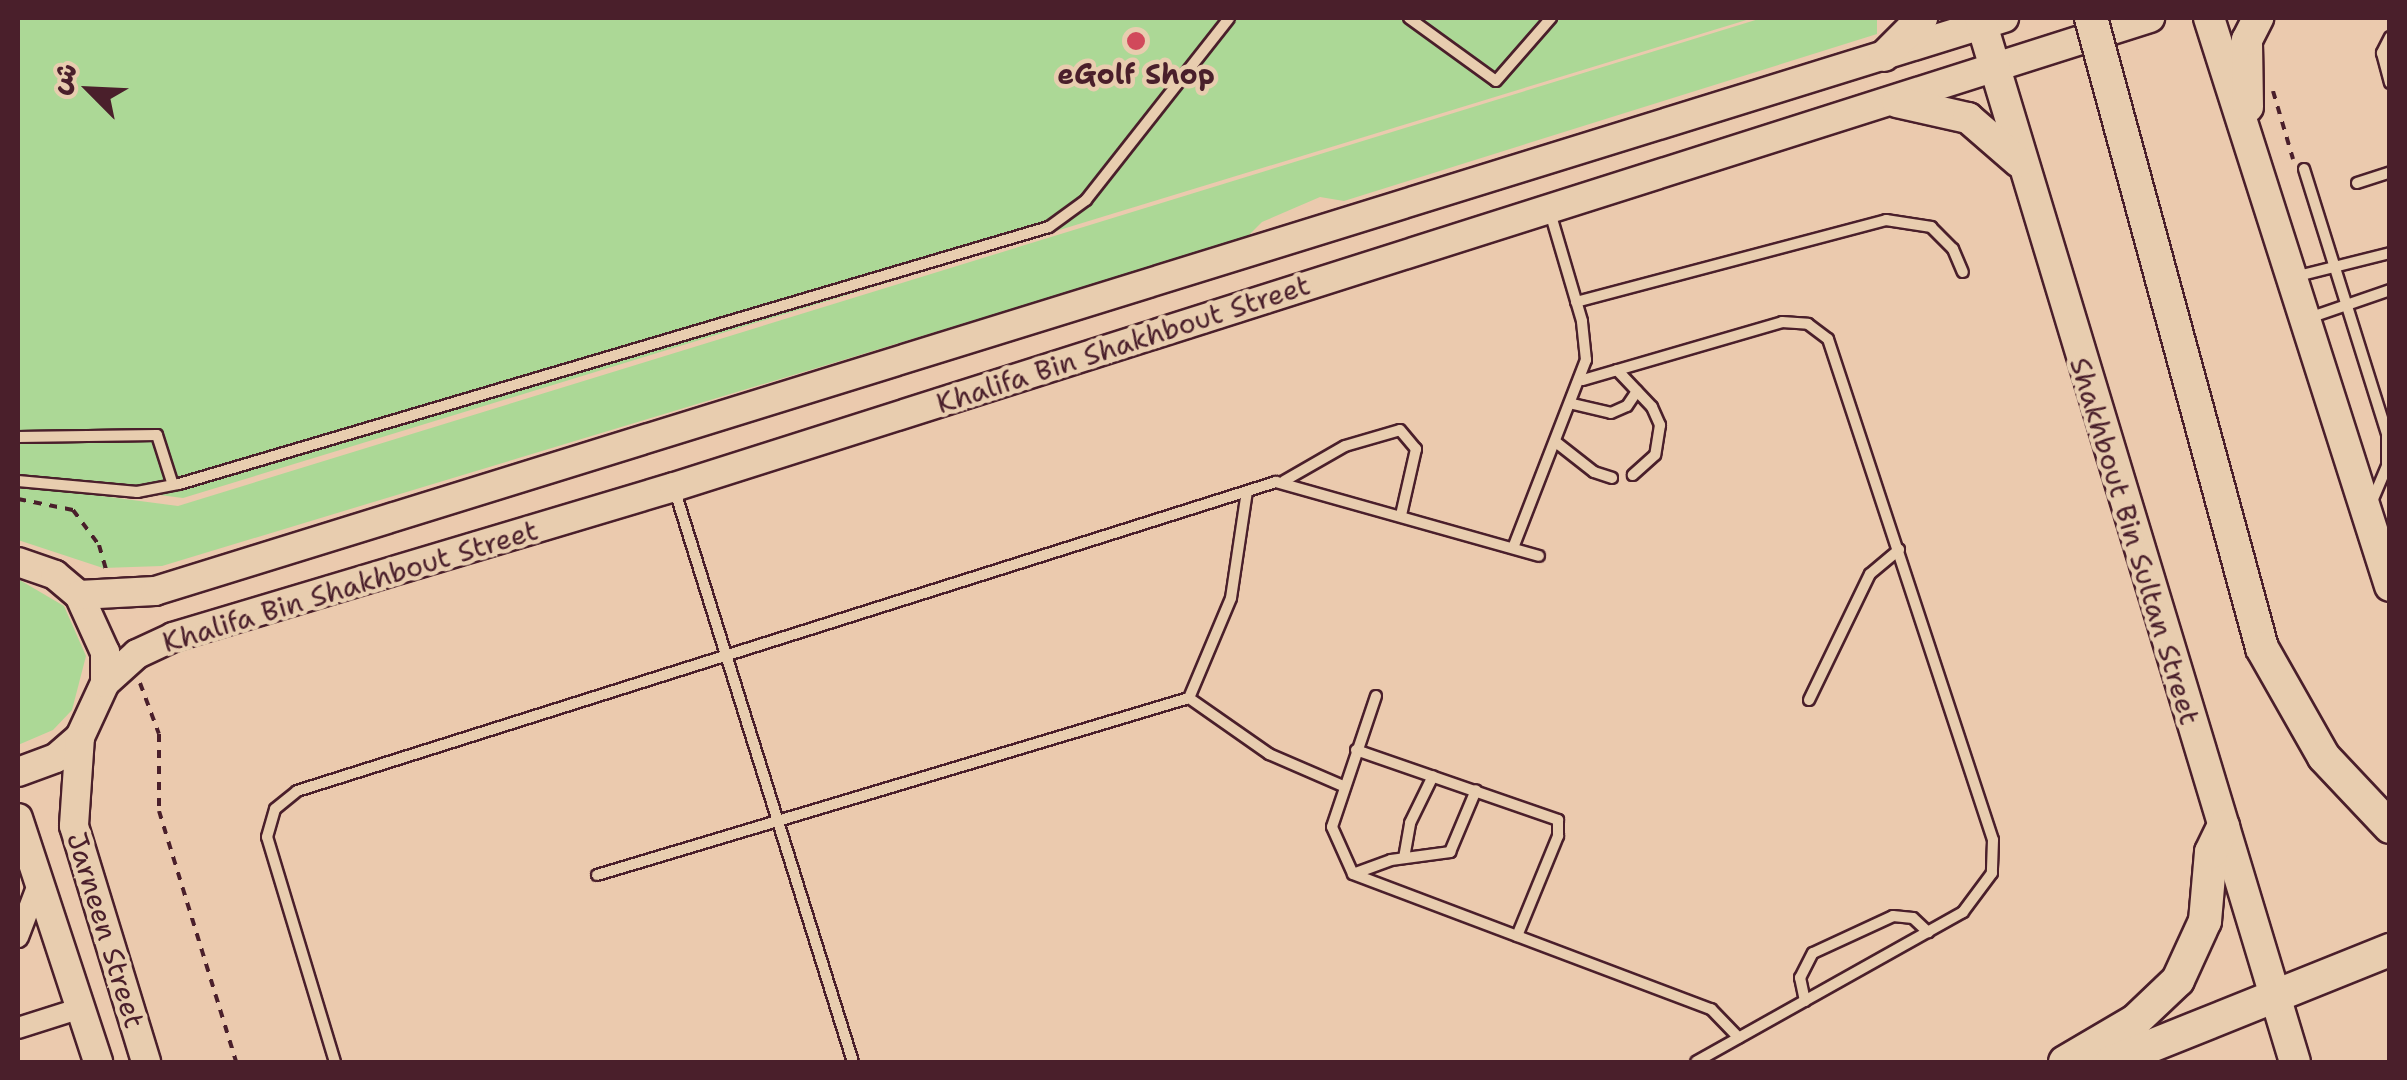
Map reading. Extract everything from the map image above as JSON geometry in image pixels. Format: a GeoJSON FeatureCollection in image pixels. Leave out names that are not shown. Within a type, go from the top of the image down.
{"type":"FeatureCollection","features":[{"type":"Feature","properties":{"kind":"highway"},"geometry":{"type":"LineString","coordinates":[[2091,18],[2262,648],[2324,757],[2390,827]]}},
{"type":"Feature","properties":{"kind":"highway"},"geometry":{"type":"LineString","coordinates":[[2065,1062],[2135,1021],[2178,980],[2205,921],[2210,852],[2223,827]]}},
{"type":"Feature","properties":{"kind":"highway"},"geometry":{"type":"LineString","coordinates":[[2111,1062],[2390,950]]}},
{"type":"Feature","properties":{"kind":"main road"},"geometry":{"type":"LineString","coordinates":[[1884,56],[1922,18]]}},
{"type":"Feature","properties":{"kind":"main road","name":"Khalifa Bin Shakhbout Street"},"geometry":{"type":"LineString","coordinates":[[105,684],[132,659],[172,637],[674,487],[1549,208],[1896,102],[2150,18]]}},
{"type":"Feature","properties":{"kind":"main road"},"geometry":{"type":"LineString","coordinates":[[2209,18],[2390,586]]}},
{"type":"Feature","properties":{"kind":"main road"},"geometry":{"type":"LineString","coordinates":[[2252,154],[2246,48],[2258,18]]}},
{"type":"Feature","properties":{"kind":"main road","name":"Khalifa Bin Shakhbout Street"},"geometry":{"type":"LineString","coordinates":[[79,595],[155,591],[1884,56],[1989,20]]}},
{"type":"Feature","properties":{"kind":"main road","name":"Shakhbout Bin Sultan Street"},"geometry":{"type":"LineString","coordinates":[[1989,20],[1995,67],[2025,170],[2295,1062]]}},
{"type":"Feature","properties":{"kind":"main road"},"geometry":{"type":"LineString","coordinates":[[1896,102],[1968,118],[2025,170]]}},
{"type":"Feature","properties":{"kind":"main road"},"geometry":{"type":"LineString","coordinates":[[18,562],[55,575],[79,595],[105,652],[105,684],[80,737],[56,758],[18,772]]}},
{"type":"Feature","properties":{"kind":"main road","name":"Jarneen Street"},"geometry":{"type":"LineString","coordinates":[[80,737],[74,826],[146,1062]]}},
{"type":"Feature","properties":{"kind":"main road","name":"Jarneen Street"},"geometry":{"type":"LineString","coordinates":[[18,818],[40,875],[98,1062]]}},
{"type":"Feature","properties":{"kind":"street"},"geometry":{"type":"LineString","coordinates":[[18,938],[40,875]]}},
{"type":"Feature","properties":{"kind":"street"},"geometry":{"type":"LineString","coordinates":[[18,1028],[81,1008]]}},
{"type":"Feature","properties":{"kind":"lane"},"geometry":{"type":"LineString","coordinates":[[18,481],[138,492],[173,485],[1049,227],[1086,200],[1229,18]]}},
{"type":"Feature","properties":{"kind":"lane"},"geometry":{"type":"LineString","coordinates":[[1408,18],[1480,75],[1496,81],[1551,18]]}},
{"type":"Feature","properties":{"kind":"lane"},"geometry":{"type":"LineString","coordinates":[[2390,37],[2382,53],[2390,82]]}},
{"type":"Feature","properties":{"kind":"lane"},"geometry":{"type":"LineString","coordinates":[[2304,169],[2389,445],[2366,513]]}},
{"type":"Feature","properties":{"kind":"lane"},"geometry":{"type":"LineString","coordinates":[[2357,182],[2390,172]]}},
{"type":"Feature","properties":{"kind":"lane"},"geometry":{"type":"LineString","coordinates":[[1513,548],[1584,380],[1585,340],[1549,208]]}},
{"type":"Feature","properties":{"kind":"lane"},"geometry":{"type":"LineString","coordinates":[[1576,302],[1886,220],[1931,228],[1953,248],[1963,272]]}},
{"type":"Feature","properties":{"kind":"lane"},"geometry":{"type":"LineString","coordinates":[[2292,278],[2390,253]]}},
{"type":"Feature","properties":{"kind":"lane"},"geometry":{"type":"LineString","coordinates":[[2305,319],[2390,290]]}},
{"type":"Feature","properties":{"kind":"lane"},"geometry":{"type":"LineString","coordinates":[[1584,380],[1782,322],[1819,330],[1835,350],[1995,857],[1976,902],[1696,1062]]}},
{"type":"Feature","properties":{"kind":"lane"},"geometry":{"type":"LineString","coordinates":[[1617,370],[1657,415],[1661,435],[1650,463],[1633,475]]}},
{"type":"Feature","properties":{"kind":"lane"},"geometry":{"type":"LineString","coordinates":[[1573,404],[1610,413],[1627,406],[1637,391]]}},
{"type":"Feature","properties":{"kind":"lane"},"geometry":{"type":"LineString","coordinates":[[334,1062],[267,838],[274,810],[297,791],[724,653],[1284,482],[1345,446],[1400,430],[1416,449],[1402,515]]}},
{"type":"Feature","properties":{"kind":"lane"},"geometry":{"type":"LineString","coordinates":[[18,436],[157,435],[173,485]]}},
{"type":"Feature","properties":{"kind":"lane"},"geometry":{"type":"LineString","coordinates":[[1557,443],[1594,472],[1612,478]]}},
{"type":"Feature","properties":{"kind":"lane"},"geometry":{"type":"LineString","coordinates":[[1284,482],[1540,556]]}},
{"type":"Feature","properties":{"kind":"lane"},"geometry":{"type":"LineString","coordinates":[[674,487],[853,1062]]}},
{"type":"Feature","properties":{"kind":"lane"},"geometry":{"type":"LineString","coordinates":[[1189,698],[1231,598],[1247,491]]}},
{"type":"Feature","properties":{"kind":"lane"},"geometry":{"type":"LineString","coordinates":[[1809,700],[1870,574],[1899,550]]}},
{"type":"Feature","properties":{"kind":"lane"},"geometry":{"type":"LineString","coordinates":[[1376,696],[1332,826],[1353,874],[1711,1009],[1739,1038]]}},
{"type":"Feature","properties":{"kind":"lane"},"geometry":{"type":"LineString","coordinates":[[1189,698],[1269,754],[1343,786]]}},
{"type":"Feature","properties":{"kind":"lane"},"geometry":{"type":"LineString","coordinates":[[597,875],[778,817],[1189,698]]}},
{"type":"Feature","properties":{"kind":"lane"},"geometry":{"type":"LineString","coordinates":[[1356,750],[1549,814],[1560,825],[1517,936]]}},
{"type":"Feature","properties":{"kind":"lane"},"geometry":{"type":"LineString","coordinates":[[1404,858],[1410,823],[1433,776]]}},
{"type":"Feature","properties":{"kind":"lane"},"geometry":{"type":"LineString","coordinates":[[1353,874],[1404,858],[1442,856],[1456,846],[1476,790]]}},
{"type":"Feature","properties":{"kind":"lane"},"geometry":{"type":"LineString","coordinates":[[1805,1001],[1800,978],[1813,954],[1894,916],[1913,918],[1928,932]]}},
{"type":"Feature","properties":{"kind":"path"},"geometry":{"type":"LineString","coordinates":[[18,500],[51,501],[83,519],[99,545],[110,596]]}},
{"type":"Feature","properties":{"kind":"path"},"geometry":{"type":"LineString","coordinates":[[132,659],[159,734],[158,811],[236,1062]]}},
{"type":"Feature","properties":{"kind":"green space"},"geometry":{"type":"Polygon","coordinates":[[[18,18],[1753,18],[183,498],[18,477],[18,18]]]}},
{"type":"Feature","properties":{"kind":"green space"},"geometry":{"type":"Polygon","coordinates":[[[1762,18],[1877,18],[1877,34],[1344,201],[1320,197],[1262,222],[1246,238],[162,566],[103,568],[18,540],[18,485],[178,506],[1762,18]]]}},
{"type":"Feature","properties":{"kind":"green space"},"geometry":{"type":"Polygon","coordinates":[[[18,579],[64,606],[86,656],[72,710],[53,730],[18,745],[18,579]]]}},
{"type":"Feature","properties":{"kind":"place","name":"eGolf Shop"},"geometry":{"type":"Point","coordinates":[1136,41]}}]}
